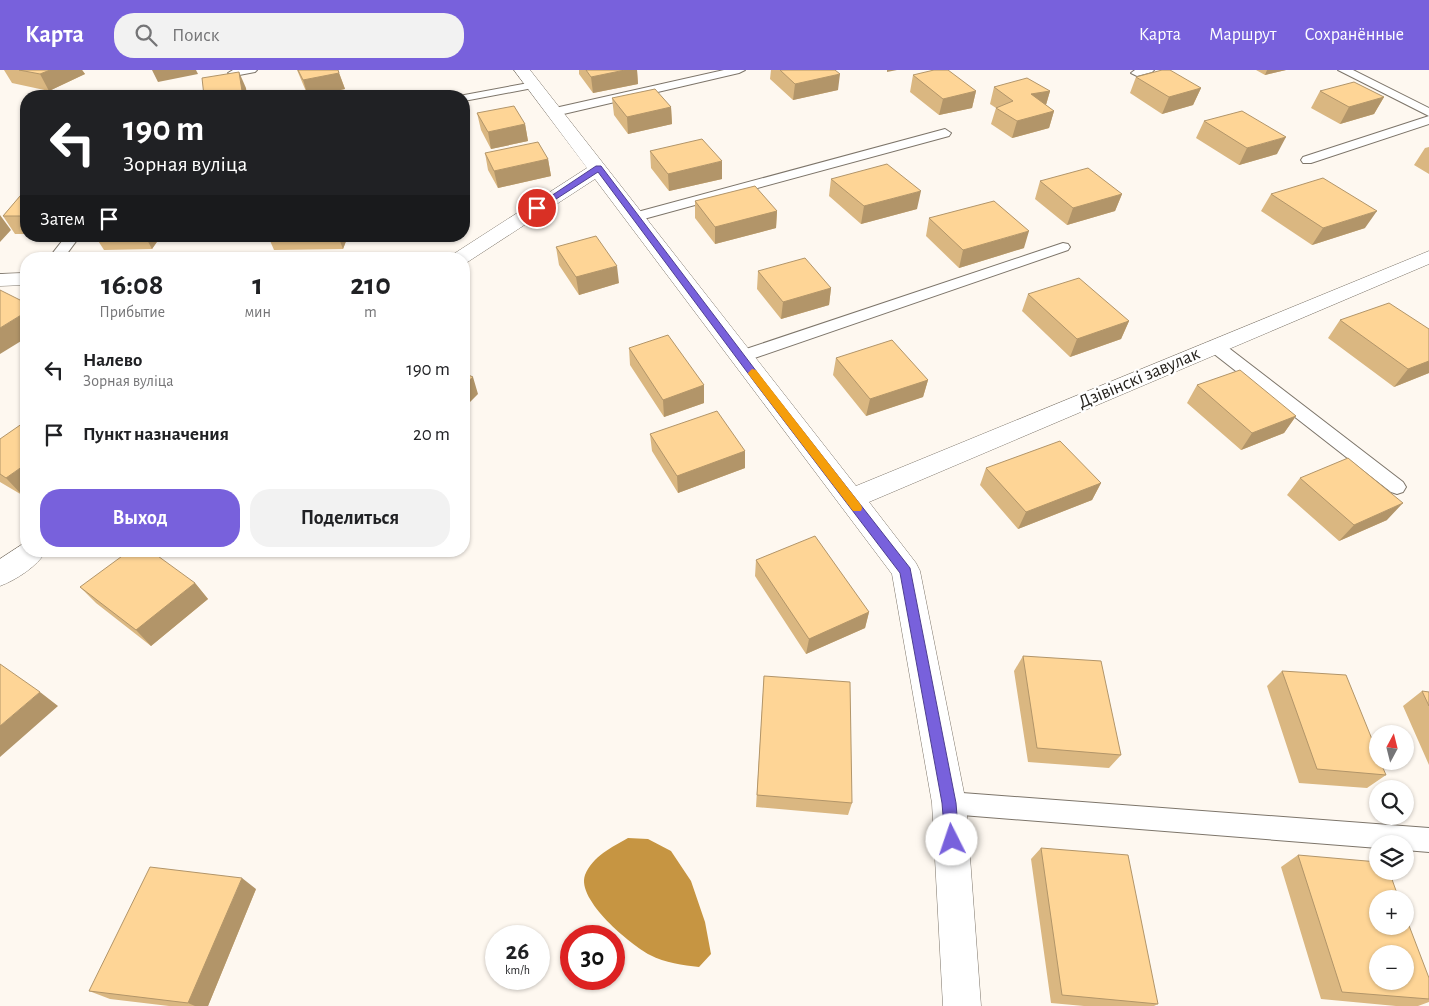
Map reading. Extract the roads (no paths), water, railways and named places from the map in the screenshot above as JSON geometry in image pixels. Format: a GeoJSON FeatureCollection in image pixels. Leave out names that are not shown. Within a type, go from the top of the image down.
{"type":"FeatureCollection","features":[{"type":"Feature","properties":{"kind":"street"},"geometry":{"type":"LineString","coordinates":[[528,77],[906,571],[949,803],[962,1006]]}},
{"type":"Feature","properties":{"kind":"street"},"geometry":{"type":"LineString","coordinates":[[470,252],[599,168]]}},
{"type":"Feature","properties":{"kind":"street","name":"Дзівінскі завулак"},"geometry":{"type":"LineString","coordinates":[[850,498],[1429,257]]}},
{"type":"Feature","properties":{"kind":"street"},"geometry":{"type":"LineString","coordinates":[[0,280],[20,279]]}},
{"type":"Feature","properties":{"kind":"street"},"geometry":{"type":"LineString","coordinates":[[0,574],[24,557]]}},
{"type":"Feature","properties":{"kind":"lane"},"geometry":{"type":"LineString","coordinates":[[234,73],[251,70]]}},
{"type":"Feature","properties":{"kind":"lane"},"geometry":{"type":"LineString","coordinates":[[555,112],[739,70]]}},
{"type":"Feature","properties":{"kind":"lane"},"geometry":{"type":"LineString","coordinates":[[1344,70],[1429,113]]}},
{"type":"Feature","properties":{"kind":"lane"},"geometry":{"type":"LineString","coordinates":[[470,96],[528,77]]}},
{"type":"Feature","properties":{"kind":"lane"},"geometry":{"type":"LineString","coordinates":[[1307,160],[1429,120]]}},
{"type":"Feature","properties":{"kind":"lane"},"geometry":{"type":"LineString","coordinates":[[635,217],[945,133]]}},
{"type":"Feature","properties":{"kind":"lane"},"geometry":{"type":"LineString","coordinates":[[60,252],[68,242]]}},
{"type":"Feature","properties":{"kind":"lane"},"geometry":{"type":"LineString","coordinates":[[740,356],[1062,247]]}},
{"type":"Feature","properties":{"kind":"lane"},"geometry":{"type":"LineString","coordinates":[[1215,346],[1397,487]]}},
{"type":"Feature","properties":{"kind":"lane"},"geometry":{"type":"LineString","coordinates":[[949,803],[1429,840]]}}]}
